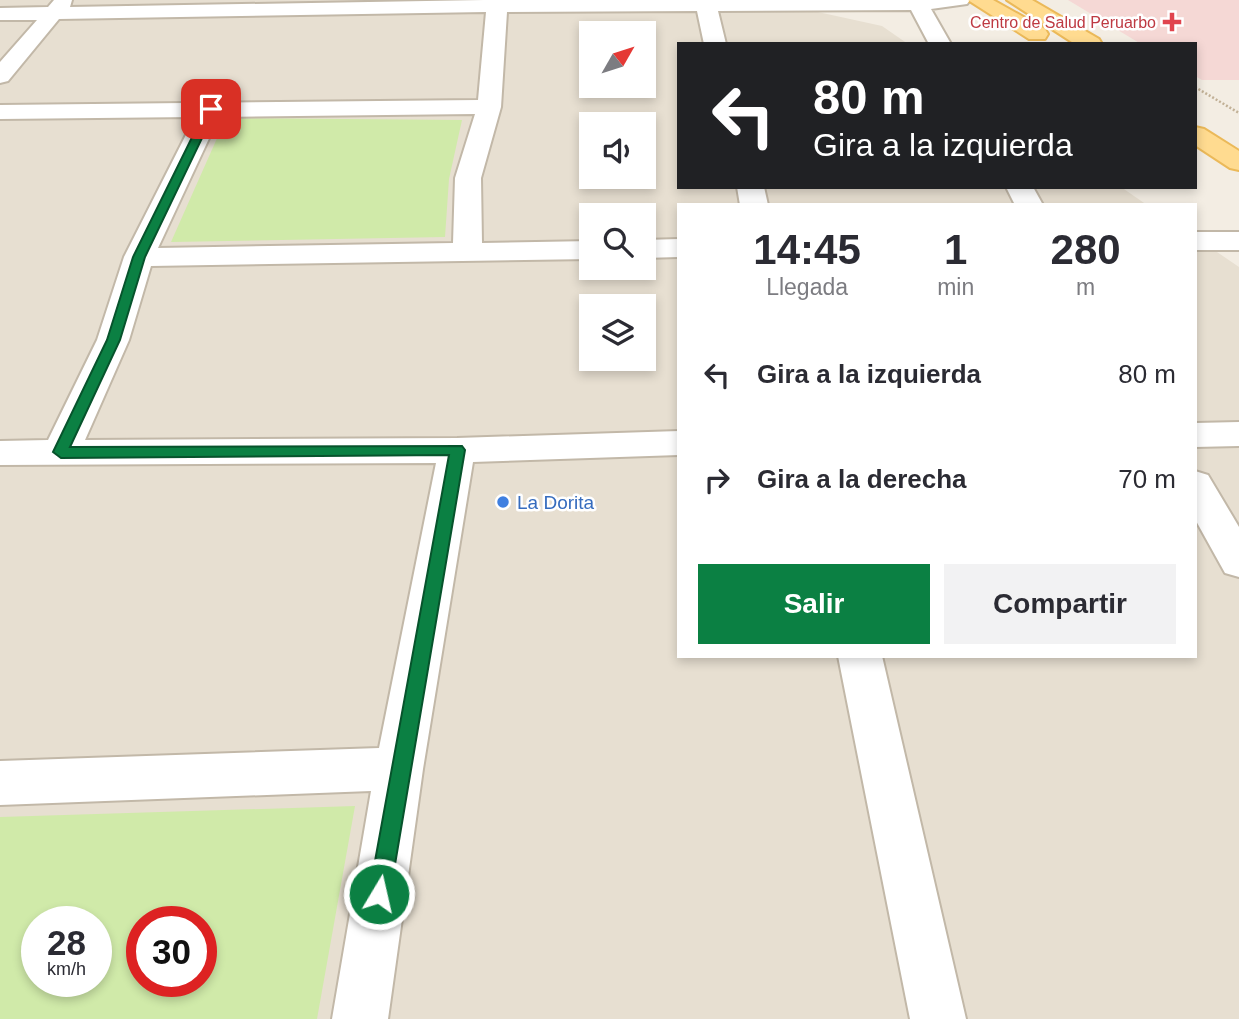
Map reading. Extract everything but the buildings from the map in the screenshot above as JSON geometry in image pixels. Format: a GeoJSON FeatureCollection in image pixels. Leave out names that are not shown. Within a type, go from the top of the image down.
{"type":"FeatureCollection","features":[{"type":"Feature","properties":{"kind":"main road"},"geometry":{"type":"LineString","coordinates":[[978,0],[1049,42]]}},
{"type":"Feature","properties":{"kind":"main road"},"geometry":{"type":"LineString","coordinates":[[1017,0],[1088,42]]}},
{"type":"Feature","properties":{"kind":"main road"},"geometry":{"type":"LineString","coordinates":[[1201,124],[1239,134]]}},
{"type":"Feature","properties":{"kind":"main road"},"geometry":{"type":"LineString","coordinates":[[1201,124],[1239,162]]}},
{"type":"Feature","properties":{"kind":"street"},"geometry":{"type":"LineString","coordinates":[[0,14],[58,7],[497,6],[705,2],[918,4],[960,0]]}},
{"type":"Feature","properties":{"kind":"street"},"geometry":{"type":"LineString","coordinates":[[705,2],[715,42]]}},
{"type":"Feature","properties":{"kind":"street"},"geometry":{"type":"LineString","coordinates":[[918,4],[939,42]]}},
{"type":"Feature","properties":{"kind":"street"},"geometry":{"type":"LineString","coordinates":[[467,253],[468,178],[489,107],[497,6]]}},
{"type":"Feature","properties":{"kind":"street"},"geometry":{"type":"LineString","coordinates":[[0,76],[58,7]]}},
{"type":"Feature","properties":{"kind":"street"},"geometry":{"type":"LineString","coordinates":[[0,112],[489,107]]}},
{"type":"Feature","properties":{"kind":"street"},"geometry":{"type":"LineString","coordinates":[[61,452],[113,340],[139,257],[211,109]]}},
{"type":"Feature","properties":{"kind":"street"},"geometry":{"type":"LineString","coordinates":[[1197,242],[1239,241]]}},
{"type":"Feature","properties":{"kind":"street"},"geometry":{"type":"LineString","coordinates":[[656,249],[677,248]]}},
{"type":"Feature","properties":{"kind":"street"},"geometry":{"type":"LineString","coordinates":[[139,257],[579,250]]}},
{"type":"Feature","properties":{"kind":"street"},"geometry":{"type":"LineString","coordinates":[[1197,435],[1239,434]]}},
{"type":"Feature","properties":{"kind":"street"},"geometry":{"type":"LineString","coordinates":[[0,453],[457,450],[677,443]]}},
{"type":"Feature","properties":{"kind":"street"},"geometry":{"type":"LineString","coordinates":[[360,1019],[399,769],[457,450]]}},
{"type":"Feature","properties":{"kind":"street"},"geometry":{"type":"LineString","coordinates":[[1197,488],[1239,562]]}},
{"type":"Feature","properties":{"kind":"street"},"geometry":{"type":"LineString","coordinates":[[860,658],[938,1019]]}},
{"type":"Feature","properties":{"kind":"street"},"geometry":{"type":"LineString","coordinates":[[0,783],[399,769]]}},
{"type":"Feature","properties":{"kind":"path"},"geometry":{"type":"LineString","coordinates":[[1197,88],[1239,113]]}},
{"type":"Feature","properties":{"kind":"shaded area"},"geometry":{"type":"Polygon","coordinates":[[[0,0],[763,0],[882,26],[905,42],[677,42],[677,189],[1124,189],[1144,203],[677,203],[677,658],[1197,658],[1197,238],[1239,267],[1239,1019],[0,1019],[0,0]]]}},
{"type":"Feature","properties":{"kind":"shaded area","name":"Centro de Salud Peruarbo"},"geometry":{"type":"Polygon","coordinates":[[[1068,0],[1239,0],[1239,80],[1202,80],[1197,77],[1197,42],[1138,42],[1068,0]]]}},
{"type":"Feature","properties":{"kind":"green space"},"geometry":{"type":"Polygon","coordinates":[[[226,118],[462,120],[449,179],[445,237],[171,242],[226,118]]]}},
{"type":"Feature","properties":{"kind":"green space"},"geometry":{"type":"Polygon","coordinates":[[[355,806],[317,1019],[0,1019],[0,817],[355,806]]]}},
{"type":"Feature","properties":{"kind":"place","name":"Centro de Salud Peruarbo"},"geometry":{"type":"Point","coordinates":[1172,22]}},
{"type":"Feature","properties":{"kind":"place","name":"La Dorita"},"geometry":{"type":"Point","coordinates":[503,502]}},
{"type":"Feature","properties":{"kind":"route"},"geometry":{"type":"LineString","coordinates":[[211,109],[139,257],[113,340],[61,452],[457,450],[379,894]]}}]}
